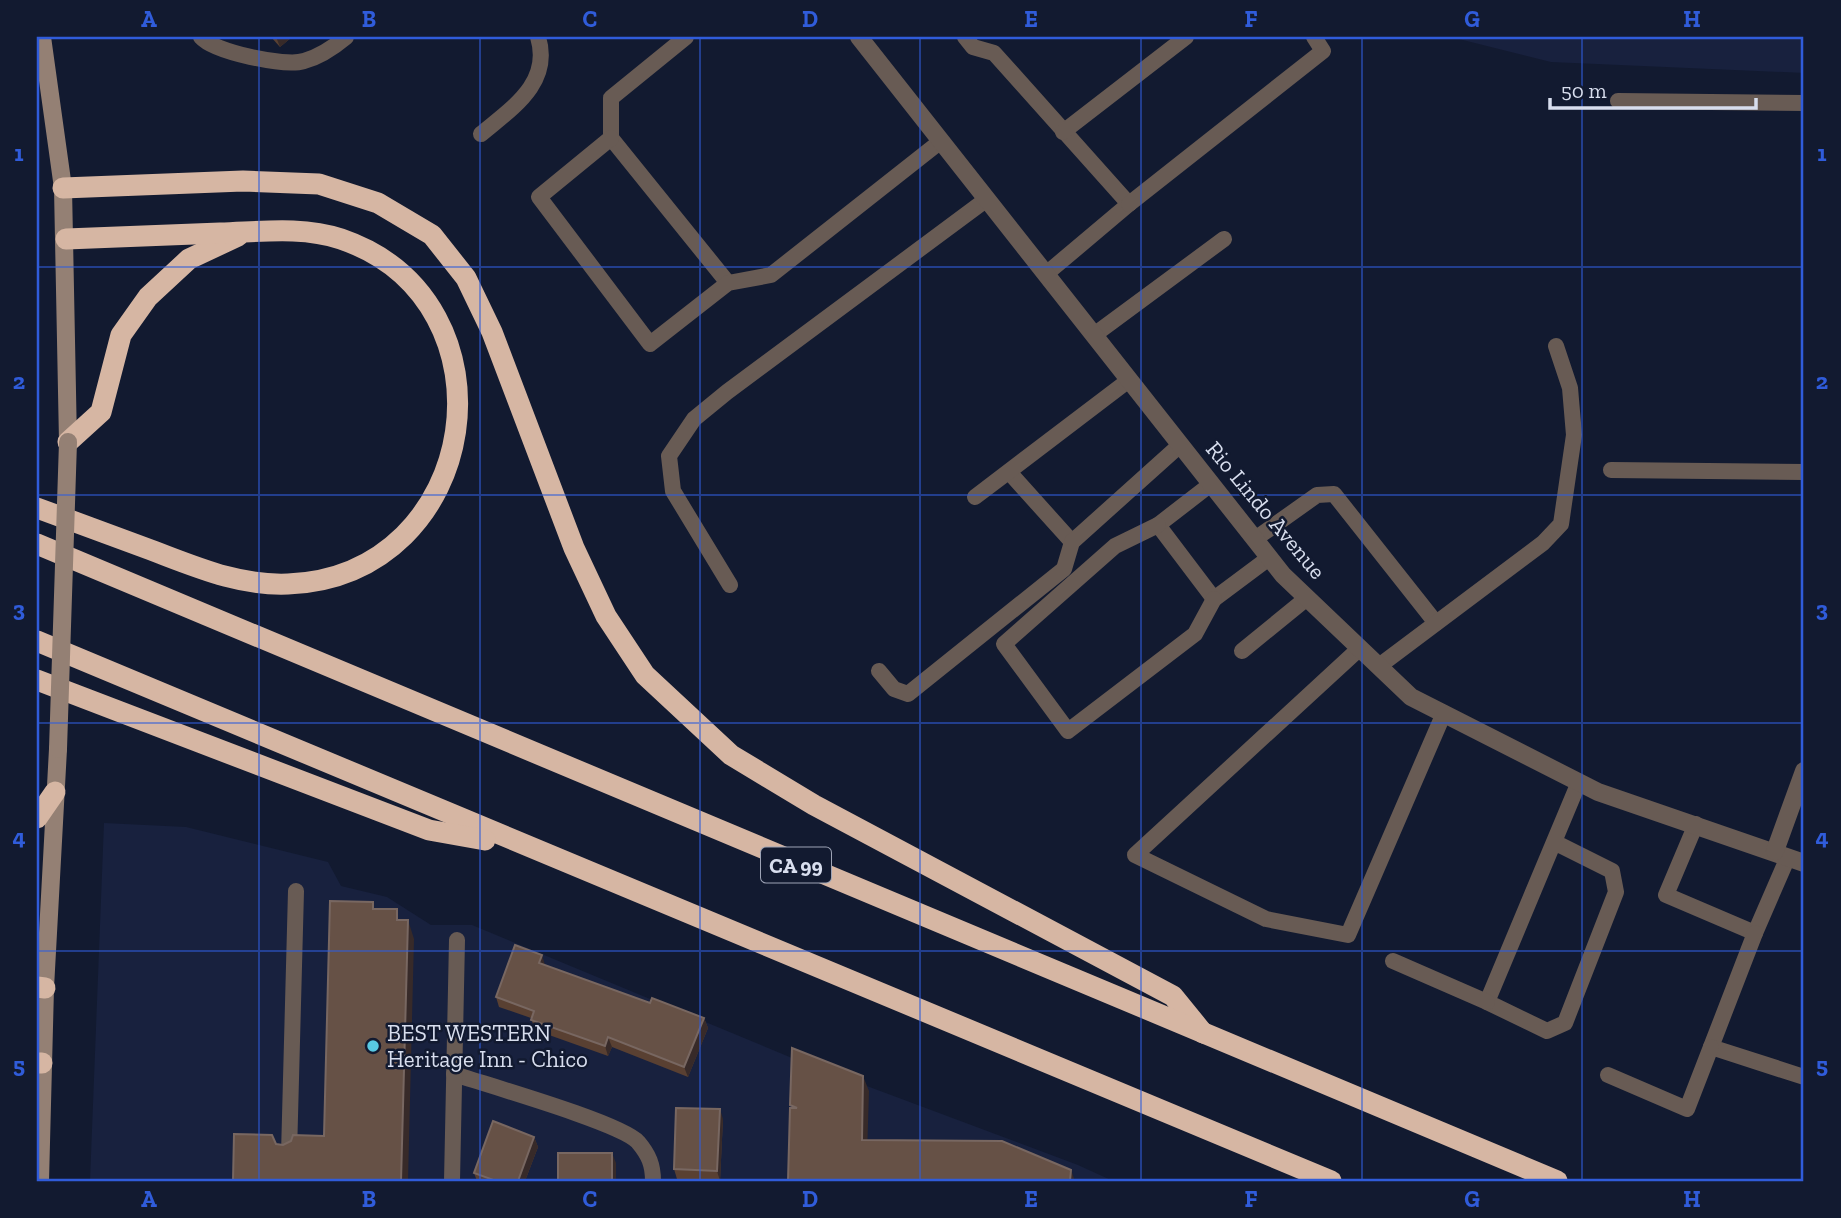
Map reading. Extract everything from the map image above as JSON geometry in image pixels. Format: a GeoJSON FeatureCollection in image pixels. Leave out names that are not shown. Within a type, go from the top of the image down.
{"type":"FeatureCollection","features":[{"type":"Feature","properties":{"kind":"highway"},"geometry":{"type":"LineString","coordinates":[[63,188],[243,181],[320,184],[378,203],[432,235],[466,278],[487,321],[574,548],[606,616],[645,675],[731,755],[814,805],[1173,996],[1205,1034]]}},
{"type":"Feature","properties":{"kind":"highway"},"geometry":{"type":"LineString","coordinates":[[37,508],[224,578],[289,584],[340,574],[365,564],[409,533],[427,511],[444,481],[458,433],[458,385],[444,330],[415,286],[373,253],[338,238],[286,230],[66,239]]}},
{"type":"Feature","properties":{"kind":"highway"},"geometry":{"type":"LineString","coordinates":[[68,442],[101,412],[121,335],[148,296],[189,260],[246,232]]}},
{"type":"Feature","properties":{"kind":"highway","name":"CA 99"},"geometry":{"type":"LineString","coordinates":[[37,544],[1557,1181]]}},
{"type":"Feature","properties":{"kind":"highway"},"geometry":{"type":"LineString","coordinates":[[37,642],[526,848],[1331,1181]]}},
{"type":"Feature","properties":{"kind":"highway"},"geometry":{"type":"LineString","coordinates":[[37,680],[429,830],[526,848]]}},
{"type":"Feature","properties":{"kind":"highway"},"geometry":{"type":"LineString","coordinates":[[37,818],[55,792]]}},
{"type":"Feature","properties":{"kind":"main road"},"geometry":{"type":"LineString","coordinates":[[40,1181],[41,988],[58,749],[68,442],[63,188],[43,39]]}},
{"type":"Feature","properties":{"kind":"street","name":"Rio Lindo Avenue"},"geometry":{"type":"LineString","coordinates":[[859,37],[1269,558],[1307,598],[1411,696],[1598,792],[1789,857]]}},
{"type":"Feature","properties":{"kind":"street"},"geometry":{"type":"LineString","coordinates":[[1789,857],[1804,771]]}},
{"type":"Feature","properties":{"kind":"lane"},"geometry":{"type":"LineString","coordinates":[[201,37],[230,54],[302,62],[332,48],[346,37]]}},
{"type":"Feature","properties":{"kind":"lane"},"geometry":{"type":"LineString","coordinates":[[481,134],[530,93],[540,72],[542,48],[538,37]]}},
{"type":"Feature","properties":{"kind":"lane"},"geometry":{"type":"LineString","coordinates":[[686,37],[611,98],[611,138],[728,283]]}},
{"type":"Feature","properties":{"kind":"lane"},"geometry":{"type":"LineString","coordinates":[[965,37],[973,47],[995,53],[1129,204]]}},
{"type":"Feature","properties":{"kind":"lane"},"geometry":{"type":"LineString","coordinates":[[1063,132],[1185,37]]}},
{"type":"Feature","properties":{"kind":"lane"},"geometry":{"type":"LineString","coordinates":[[1046,274],[1129,204],[1323,51],[1314,37]]}},
{"type":"Feature","properties":{"kind":"lane"},"geometry":{"type":"LineString","coordinates":[[1618,101],[1804,103]]}},
{"type":"Feature","properties":{"kind":"lane"},"geometry":{"type":"LineString","coordinates":[[611,138],[539,197],[650,344],[728,283],[771,275],[941,141]]}},
{"type":"Feature","properties":{"kind":"lane"},"geometry":{"type":"LineString","coordinates":[[730,585],[673,491],[669,456],[694,419],[727,392],[987,199]]}},
{"type":"Feature","properties":{"kind":"lane"},"geometry":{"type":"LineString","coordinates":[[1094,335],[1224,239]]}},
{"type":"Feature","properties":{"kind":"lane"},"geometry":{"type":"LineString","coordinates":[[1379,666],[1543,543],[1562,524],[1574,435],[1570,388],[1556,346]]}},
{"type":"Feature","properties":{"kind":"lane"},"geometry":{"type":"LineString","coordinates":[[975,497],[1129,380]]}},
{"type":"Feature","properties":{"kind":"lane"},"geometry":{"type":"LineString","coordinates":[[879,671],[894,689],[908,694],[1064,569],[1072,542],[1180,445]]}},
{"type":"Feature","properties":{"kind":"lane"},"geometry":{"type":"LineString","coordinates":[[1611,470],[1804,472]]}},
{"type":"Feature","properties":{"kind":"lane"},"geometry":{"type":"LineString","coordinates":[[1009,472],[1072,542]]}},
{"type":"Feature","properties":{"kind":"lane"},"geometry":{"type":"LineString","coordinates":[[1211,484],[1158,525],[1115,546],[1004,644],[1068,731],[1195,634],[1214,599],[1269,558]]}},
{"type":"Feature","properties":{"kind":"lane"},"geometry":{"type":"LineString","coordinates":[[1255,539],[1317,495],[1334,494],[1436,623]]}},
{"type":"Feature","properties":{"kind":"lane"},"geometry":{"type":"LineString","coordinates":[[1158,525],[1214,599]]}},
{"type":"Feature","properties":{"kind":"lane"},"geometry":{"type":"LineString","coordinates":[[1042,588],[1054,601]]}},
{"type":"Feature","properties":{"kind":"lane"},"geometry":{"type":"LineString","coordinates":[[1242,651],[1307,598]]}},
{"type":"Feature","properties":{"kind":"lane"},"geometry":{"type":"LineString","coordinates":[[1360,648],[1135,855],[1266,919],[1348,935],[1444,713]]}},
{"type":"Feature","properties":{"kind":"lane"},"geometry":{"type":"LineString","coordinates":[[1487,1002],[1578,782]]}},
{"type":"Feature","properties":{"kind":"lane"},"geometry":{"type":"LineString","coordinates":[[1696,824],[1666,895],[1755,933]]}},
{"type":"Feature","properties":{"kind":"lane"},"geometry":{"type":"LineString","coordinates":[[1393,961],[1547,1031],[1565,1023],[1616,892],[1612,871],[1554,842]]}},
{"type":"Feature","properties":{"kind":"lane"},"geometry":{"type":"LineString","coordinates":[[1608,1075],[1687,1109],[1755,933],[1789,857]]}},
{"type":"Feature","properties":{"kind":"lane"},"geometry":{"type":"LineString","coordinates":[[289,1154],[296,891]]}},
{"type":"Feature","properties":{"kind":"lane"},"geometry":{"type":"LineString","coordinates":[[452,1181],[457,940]]}},
{"type":"Feature","properties":{"kind":"lane"},"geometry":{"type":"LineString","coordinates":[[1712,1047],[1804,1077]]}},
{"type":"Feature","properties":{"kind":"lane"},"geometry":{"type":"LineString","coordinates":[[454,1074],[609,1126],[637,1140],[653,1164],[653,1181]]}},
{"type":"Feature","properties":{"kind":"shaded area"},"geometry":{"type":"Polygon","coordinates":[[[1451,37],[1804,37],[1804,73],[1551,62],[1451,37]]]}},
{"type":"Feature","properties":{"kind":"shaded area"},"geometry":{"type":"Polygon","coordinates":[[[104,823],[186,827],[328,862],[341,886],[387,897],[431,925],[472,925],[792,1058],[1078,1165],[1113,1181],[90,1181],[104,823]]]}},
{"type":"Feature","properties":{"kind":"building","name":"BEST WESTERN Heritage Inn - Chico"},"geometry":{"type":"Polygon","coordinates":[[[330,901],[373,902],[373,909],[397,909],[397,920],[408,920],[401,1181],[233,1181],[234,1134],[272,1135],[276,1144],[283,1145],[291,1141],[293,1135],[324,1136],[330,901]]]}},
{"type":"Feature","properties":{"kind":"building"},"geometry":{"type":"Polygon","coordinates":[[[515,945],[542,955],[539,963],[650,1003],[652,998],[704,1018],[684,1067],[608,1037],[605,1046],[531,1020],[534,1011],[496,997],[515,945]]]}},
{"type":"Feature","properties":{"kind":"building"},"geometry":{"type":"Polygon","coordinates":[[[792,1048],[863,1076],[862,1140],[1002,1141],[1071,1170],[1070,1181],[788,1181],[790,1108],[797,1108],[790,1105],[792,1048]]]}},
{"type":"Feature","properties":{"kind":"building"},"geometry":{"type":"Polygon","coordinates":[[[676,1108],[720,1109],[717,1171],[674,1169],[676,1108]]]}},
{"type":"Feature","properties":{"kind":"building"},"geometry":{"type":"Polygon","coordinates":[[[493,1121],[534,1137],[518,1181],[496,1181],[474,1173],[493,1121]]]}},
{"type":"Feature","properties":{"kind":"building"},"geometry":{"type":"Polygon","coordinates":[[[558,1153],[612,1153],[612,1181],[558,1181],[558,1153]]]}},
{"type":"Feature","properties":{"kind":"place","name":"BEST WESTERN Heritage Inn - Chico"},"geometry":{"type":"Point","coordinates":[373,1046]}}]}
